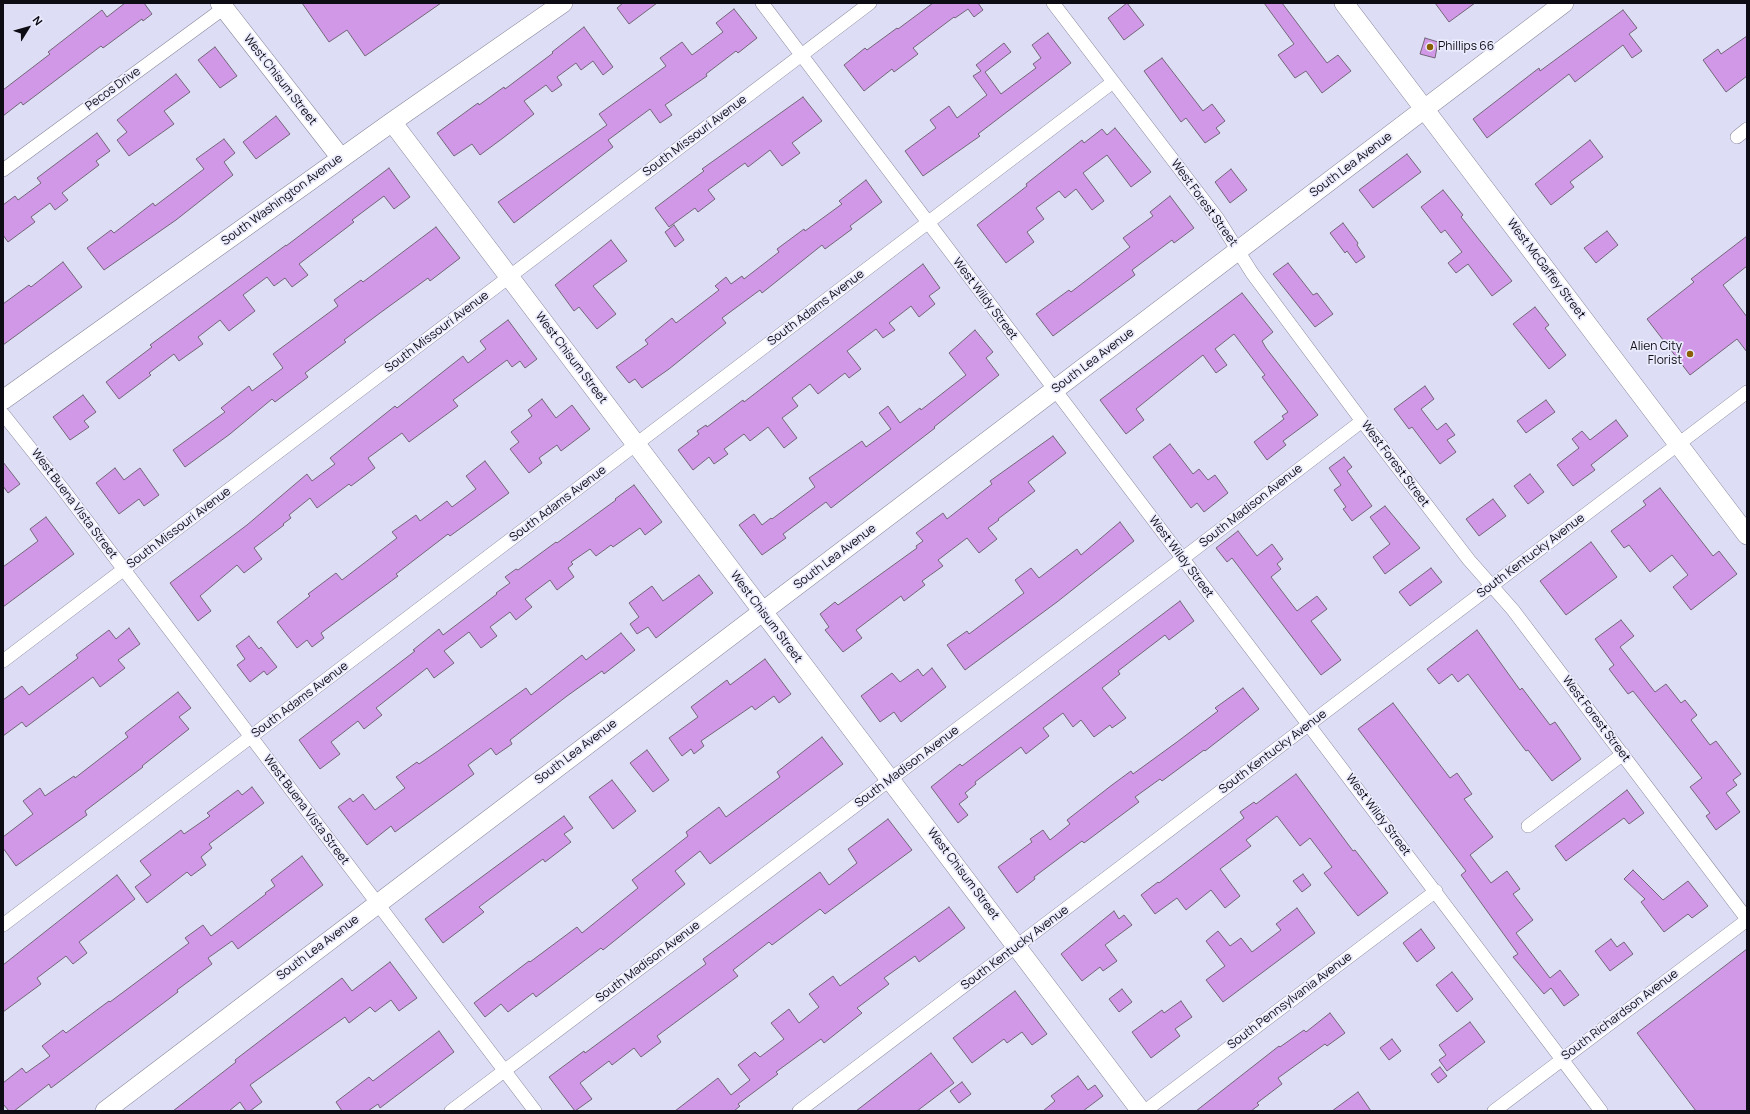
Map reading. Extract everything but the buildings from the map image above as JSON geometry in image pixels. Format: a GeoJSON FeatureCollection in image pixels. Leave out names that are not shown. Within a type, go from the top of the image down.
{"type":"FeatureCollection","features":[{"type":"Feature","properties":{"kind":"street","name":"South Washington Avenue"},"geometry":{"type":"LineString","coordinates":[[3,400],[341,158],[563,3]]}},
{"type":"Feature","properties":{"kind":"street","name":"West Wildy Street"},"geometry":{"type":"LineString","coordinates":[[762,3],[1182,559],[1436,891],[1601,1111]]}},
{"type":"Feature","properties":{"kind":"street","name":"South Missouri Avenue"},"geometry":{"type":"LineString","coordinates":[[3,661],[870,3]]}},
{"type":"Feature","properties":{"kind":"street","name":"West Forest Street"},"geometry":{"type":"LineString","coordinates":[[1053,3],[1218,219],[1239,250],[1252,273],[1362,421],[1469,560],[1513,610],[1747,919]]}},
{"type":"Feature","properties":{"kind":"street","name":"West McGaffey Street"},"geometry":{"type":"LineString","coordinates":[[1344,3],[1747,535]]}},
{"type":"Feature","properties":{"kind":"street","name":"South Lea Avenue"},"geometry":{"type":"LineString","coordinates":[[106,1111],[376,904],[1564,3]]}},
{"type":"Feature","properties":{"kind":"street","name":"West Chisum Street"},"geometry":{"type":"LineString","coordinates":[[222,5],[341,158]]}},
{"type":"Feature","properties":{"kind":"street","name":"Pecos Drive"},"geometry":{"type":"LineString","coordinates":[[3,170],[222,5]]}},
{"type":"Feature","properties":{"kind":"street","name":"South Adams Avenue"},"geometry":{"type":"LineString","coordinates":[[3,925],[1113,82]]}},
{"type":"Feature","properties":{"kind":"street","name":"West Chisum Street"},"geometry":{"type":"LineString","coordinates":[[392,122],[1141,1111]]}},
{"type":"Feature","properties":{"kind":"street","name":"South Kentucky Avenue"},"geometry":{"type":"LineString","coordinates":[[799,1111],[1747,392]]}},
{"type":"Feature","properties":{"kind":"street","name":"West Buena Vista Street"},"geometry":{"type":"LineString","coordinates":[[3,414],[19,432],[376,904],[535,1111]]}},
{"type":"Feature","properties":{"kind":"street","name":"South Madison Avenue"},"geometry":{"type":"LineString","coordinates":[[451,1111],[1182,559],[1362,421]]}},
{"type":"Feature","properties":{"kind":"street"},"geometry":{"type":"LineString","coordinates":[[1528,826],[1623,754]]}},
{"type":"Feature","properties":{"kind":"street","name":"South Pennsylvania Avenue"},"geometry":{"type":"LineString","coordinates":[[1145,1111],[1436,891]]}},
{"type":"Feature","properties":{"kind":"street","name":"South Richardson Avenue"},"geometry":{"type":"LineString","coordinates":[[1494,1111],[1747,919]]}},
{"type":"Feature","properties":{"kind":"place","name":"Phillips 66"},"geometry":{"type":"Point","coordinates":[1430,47]}},
{"type":"Feature","properties":{"kind":"place","name":"Alien City Florist"},"geometry":{"type":"Point","coordinates":[1690,354]}}]}
